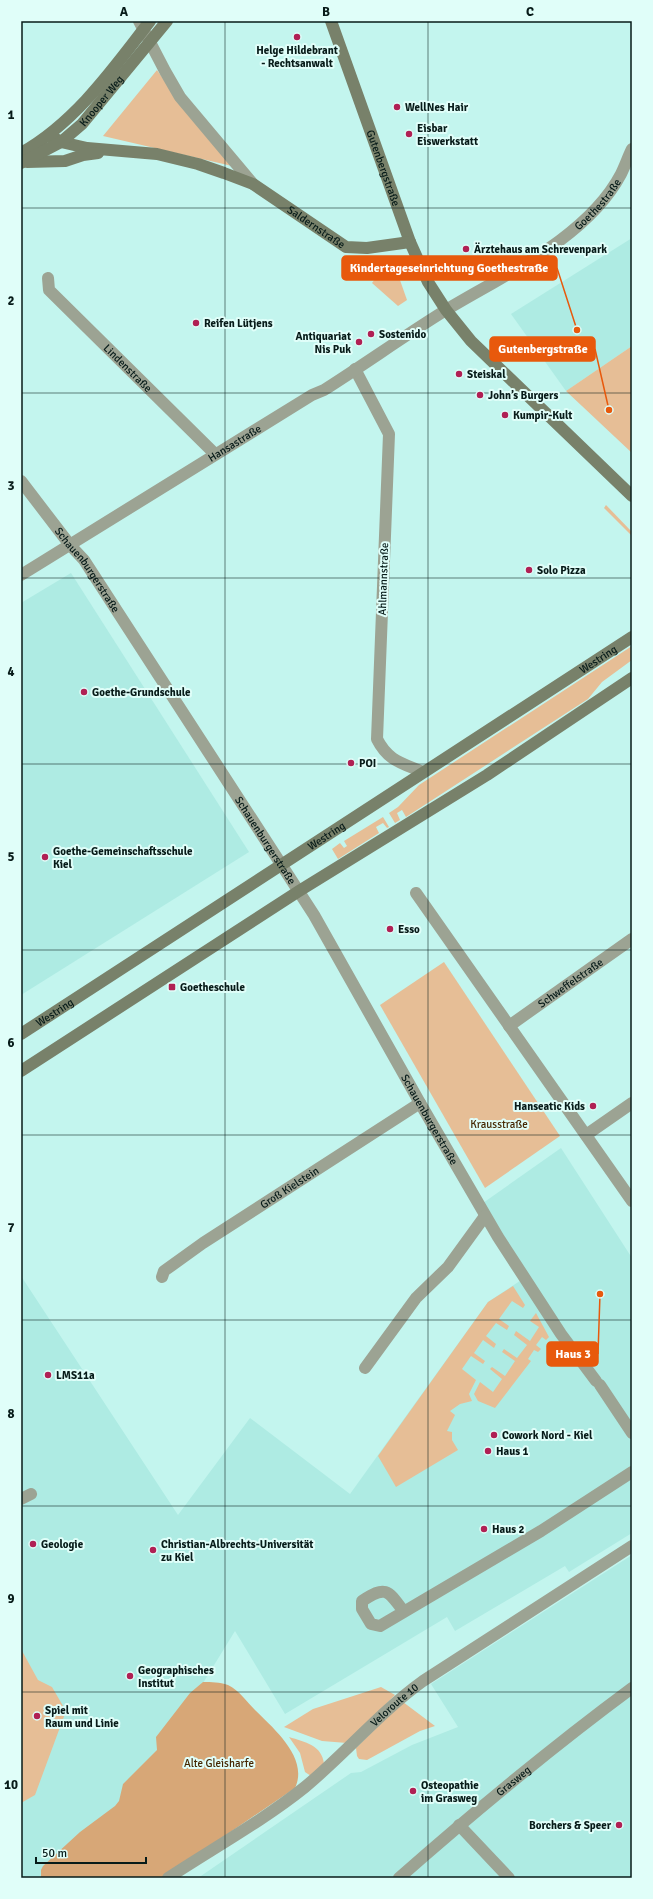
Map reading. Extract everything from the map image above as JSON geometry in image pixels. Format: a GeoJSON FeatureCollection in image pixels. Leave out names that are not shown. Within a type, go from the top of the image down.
{"type":"FeatureCollection","features":[{"type":"Feature","properties":{"kind":"main road","name":"Knooper Weg"},"geometry":{"type":"LineString","coordinates":[[21,159],[61,142],[82,124],[167,21]]}},
{"type":"Feature","properties":{"kind":"main road","name":"Gutenbergstraße"},"geometry":{"type":"LineString","coordinates":[[331,21],[410,242],[428,282],[446,310],[471,341],[632,496]]}},
{"type":"Feature","properties":{"kind":"main road","name":"Knooper Weg"},"geometry":{"type":"LineString","coordinates":[[21,159],[80,106],[144,24]]}},
{"type":"Feature","properties":{"kind":"main road","name":"Saldernstraße"},"geometry":{"type":"LineString","coordinates":[[49,135],[61,142],[112,151],[157,154],[178,159],[198,164],[253,184],[346,247],[367,248],[410,242]]}},
{"type":"Feature","properties":{"kind":"main road","name":"Saldernstraße"},"geometry":{"type":"LineString","coordinates":[[21,159],[65,161],[83,155],[112,151]]}},
{"type":"Feature","properties":{"kind":"main road","name":"Westring"},"geometry":{"type":"LineString","coordinates":[[21,1034],[632,637]]}},
{"type":"Feature","properties":{"kind":"main road"},"geometry":{"type":"LineString","coordinates":[[21,1071],[299,891],[487,775],[632,678]]}},
{"type":"Feature","properties":{"kind":"street","name":"Saldernstraße"},"geometry":{"type":"LineString","coordinates":[[144,24],[150,42],[180,97],[253,184]]}},
{"type":"Feature","properties":{"kind":"street","name":"Goethestraße"},"geometry":{"type":"LineString","coordinates":[[446,310],[531,259],[586,219],[620,175],[632,149]]}},
{"type":"Feature","properties":{"kind":"street","name":"Lindenstraße"},"geometry":{"type":"LineString","coordinates":[[48,278],[49,290],[215,454]]}},
{"type":"Feature","properties":{"kind":"street","name":"Hansastraße"},"geometry":{"type":"LineString","coordinates":[[21,575],[215,454],[312,395],[324,390],[446,310]]}},
{"type":"Feature","properties":{"kind":"street","name":"Ahlmannstraße"},"geometry":{"type":"LineString","coordinates":[[355,369],[389,434],[377,739],[386,754],[397,762],[423,772]]}},
{"type":"Feature","properties":{"kind":"street","name":"Schauenburgerstraße"},"geometry":{"type":"LineString","coordinates":[[21,481],[70,545],[84,560],[282,864],[333,946],[420,1103],[513,1262],[561,1334],[598,1383],[632,1433]]}},
{"type":"Feature","properties":{"kind":"street"},"geometry":{"type":"LineString","coordinates":[[416,893],[632,1201]]}},
{"type":"Feature","properties":{"kind":"street","name":"Schweffelstraße"},"geometry":{"type":"LineString","coordinates":[[509,1026],[632,939]]}},
{"type":"Feature","properties":{"kind":"street","name":"Groß Kielstein"},"geometry":{"type":"LineString","coordinates":[[162,1276],[164,1272],[203,1243],[420,1103]]}},
{"type":"Feature","properties":{"kind":"street"},"geometry":{"type":"LineString","coordinates":[[586,1135],[632,1103]]}},
{"type":"Feature","properties":{"kind":"street"},"geometry":{"type":"LineString","coordinates":[[365,1368],[416,1298],[448,1267],[485,1216]]}},
{"type":"Feature","properties":{"kind":"street"},"geometry":{"type":"LineString","coordinates":[[404,1612],[541,1531],[632,1472]]}},
{"type":"Feature","properties":{"kind":"street","name":"Veloroute 10"},"geometry":{"type":"LineString","coordinates":[[168,1878],[304,1788],[365,1733],[391,1706],[423,1681],[632,1546]]}},
{"type":"Feature","properties":{"kind":"street","name":"Grasweg"},"geometry":{"type":"LineString","coordinates":[[399,1878],[459,1825],[591,1718],[632,1688]]}},
{"type":"Feature","properties":{"kind":"street"},"geometry":{"type":"LineString","coordinates":[[459,1825],[509,1878]]}},
{"type":"Feature","properties":{"kind":"shaded area"},"geometry":{"type":"Polygon","coordinates":[[[632,238],[632,346],[566,391],[511,314],[632,238]]]}},
{"type":"Feature","properties":{"kind":"shaded area","name":"Goethe-Grundschule"},"geometry":{"type":"Polygon","coordinates":[[[71,573],[249,852],[21,995],[21,603],[71,573]]]}},
{"type":"Feature","properties":{"kind":"shaded area"},"geometry":{"type":"Polygon","coordinates":[[[561,1148],[632,1258],[632,1533],[569,1572],[565,1566],[455,1631],[447,1617],[285,1714],[235,1631],[149,1771],[72,1878],[21,1878],[21,1276],[178,1515],[250,1418],[350,1494],[488,1302],[529,1275],[483,1203],[561,1148]]]}},
{"type":"Feature","properties":{"kind":"shaded area"},"geometry":{"type":"Polygon","coordinates":[[[632,1555],[632,1878],[198,1878],[351,1773],[361,1772],[412,1745],[458,1727],[431,1684],[632,1555]]]}},
{"type":"Feature","properties":{"kind":"green space"},"geometry":{"type":"Polygon","coordinates":[[[157,70],[188,115],[232,166],[103,136],[157,70]]]}},
{"type":"Feature","properties":{"kind":"green space"},"geometry":{"type":"Polygon","coordinates":[[[387,263],[395,266],[407,300],[398,306],[372,283],[387,263]]]}},
{"type":"Feature","properties":{"kind":"green space"},"geometry":{"type":"Polygon","coordinates":[[[632,346],[632,453],[566,391],[632,346]]]}},
{"type":"Feature","properties":{"kind":"green space"},"geometry":{"type":"Polygon","coordinates":[[[606,505],[632,532],[632,536],[604,508],[606,505]]]}},
{"type":"Feature","properties":{"kind":"green space"},"geometry":{"type":"Polygon","coordinates":[[[632,646],[632,660],[602,682],[588,699],[406,817],[402,810],[397,813],[400,820],[395,823],[389,813],[398,807],[419,785],[632,646]]]}},
{"type":"Feature","properties":{"kind":"green space"},"geometry":{"type":"Polygon","coordinates":[[[383,817],[389,827],[387,828],[383,823],[376,827],[379,833],[338,859],[332,849],[340,843],[344,848],[347,846],[344,841],[383,817]]]}},
{"type":"Feature","properties":{"kind":"green space","name":"Krausstraße"},"geometry":{"type":"Polygon","coordinates":[[[444,962],[560,1136],[485,1188],[380,1005],[444,962]]]}},
{"type":"Feature","properties":{"kind":"green space"},"geometry":{"type":"Polygon","coordinates":[[[513,1286],[525,1305],[523,1308],[512,1301],[499,1319],[509,1326],[507,1330],[496,1323],[486,1336],[496,1344],[494,1348],[483,1340],[474,1353],[485,1361],[483,1364],[471,1356],[462,1369],[476,1380],[469,1394],[472,1401],[460,1404],[450,1411],[455,1415],[447,1431],[452,1432],[452,1440],[458,1450],[396,1487],[378,1456],[488,1302],[513,1286]]]}},
{"type":"Feature","properties":{"kind":"green space"},"geometry":{"type":"Polygon","coordinates":[[[536,1313],[549,1337],[546,1340],[542,1337],[536,1345],[541,1349],[538,1352],[534,1350],[528,1359],[531,1361],[495,1408],[478,1401],[474,1394],[480,1382],[493,1392],[502,1379],[490,1369],[492,1367],[505,1376],[515,1361],[502,1352],[504,1349],[517,1358],[527,1345],[514,1335],[516,1331],[530,1341],[539,1327],[530,1321],[536,1313]]]}},
{"type":"Feature","properties":{"kind":"green space"},"geometry":{"type":"Polygon","coordinates":[[[21,1649],[38,1680],[52,1687],[66,1711],[35,1795],[21,1803],[21,1649]]]}},
{"type":"Feature","properties":{"kind":"green space","name":"Alte Gleisharfe"},"geometry":{"type":"Polygon","coordinates":[[[203,1682],[222,1683],[232,1687],[280,1735],[294,1755],[298,1777],[295,1788],[163,1878],[41,1878],[41,1870],[43,1866],[80,1832],[115,1806],[119,1801],[123,1784],[157,1750],[156,1737],[190,1693],[203,1682]]]}},
{"type":"Feature","properties":{"kind":"green space"},"geometry":{"type":"Polygon","coordinates":[[[381,1687],[395,1695],[347,1743],[322,1741],[284,1727],[313,1709],[381,1687]]]}},
{"type":"Feature","properties":{"kind":"green space"},"geometry":{"type":"Polygon","coordinates":[[[403,1702],[435,1726],[420,1731],[367,1760],[359,1759],[356,1748],[403,1702]]]}},
{"type":"Feature","properties":{"kind":"green space"},"geometry":{"type":"Polygon","coordinates":[[[289,1737],[312,1745],[320,1752],[324,1764],[311,1776],[305,1772],[300,1753],[289,1737]]]}},
{"type":"Feature","properties":{"kind":"place","name":"Helge Hildebrant - Rechtsanwalt"},"geometry":{"type":"Point","coordinates":[297,37]}},
{"type":"Feature","properties":{"kind":"place","name":"WellNes Hair"},"geometry":{"type":"Point","coordinates":[397,107]}},
{"type":"Feature","properties":{"kind":"place","name":"Eisbar Eiswerkstatt"},"geometry":{"type":"Point","coordinates":[409,134]}},
{"type":"Feature","properties":{"kind":"place","name":"Ärztehaus am Schrevenpark"},"geometry":{"type":"Point","coordinates":[466,249]}},
{"type":"Feature","properties":{"kind":"place","name":"Reifen Lütjens"},"geometry":{"type":"Point","coordinates":[196,323]}},
{"type":"Feature","properties":{"kind":"place","name":"Kindertageseinrichtung Goethestraße"},"geometry":{"type":"Point","coordinates":[577,330]}},
{"type":"Feature","properties":{"kind":"place","name":"Sostenido"},"geometry":{"type":"Point","coordinates":[371,334]}},
{"type":"Feature","properties":{"kind":"place","name":"Antiquariat Nis Puk"},"geometry":{"type":"Point","coordinates":[359,342]}},
{"type":"Feature","properties":{"kind":"place","name":"Steiskal"},"geometry":{"type":"Point","coordinates":[459,374]}},
{"type":"Feature","properties":{"kind":"place","name":"John’s Burgers"},"geometry":{"type":"Point","coordinates":[480,395]}},
{"type":"Feature","properties":{"kind":"place","name":"Gutenbergstraße"},"geometry":{"type":"Point","coordinates":[609,410]}},
{"type":"Feature","properties":{"kind":"place","name":"Kumpir-Kult"},"geometry":{"type":"Point","coordinates":[505,415]}},
{"type":"Feature","properties":{"kind":"place","name":"Solo Pizza"},"geometry":{"type":"Point","coordinates":[529,570]}},
{"type":"Feature","properties":{"kind":"place","name":"Goethe-Grundschule"},"geometry":{"type":"Point","coordinates":[84,692]}},
{"type":"Feature","properties":{"kind":"place","name":"POI"},"geometry":{"type":"Point","coordinates":[351,763]}},
{"type":"Feature","properties":{"kind":"place","name":"Goethe-Gemeinschaftsschule Kiel"},"geometry":{"type":"Point","coordinates":[45,857]}},
{"type":"Feature","properties":{"kind":"place","name":"Esso"},"geometry":{"type":"Point","coordinates":[390,929]}},
{"type":"Feature","properties":{"kind":"place","name":"Goetheschule"},"geometry":{"type":"Point","coordinates":[172,987]}},
{"type":"Feature","properties":{"kind":"place","name":"Hanseatic Kids"},"geometry":{"type":"Point","coordinates":[593,1106]}},
{"type":"Feature","properties":{"kind":"place","name":"Haus 3"},"geometry":{"type":"Point","coordinates":[600,1294]}},
{"type":"Feature","properties":{"kind":"place","name":"LMS11a"},"geometry":{"type":"Point","coordinates":[48,1375]}},
{"type":"Feature","properties":{"kind":"place","name":"Cowork Nord - Kiel"},"geometry":{"type":"Point","coordinates":[494,1435]}},
{"type":"Feature","properties":{"kind":"place","name":"Haus 1"},"geometry":{"type":"Point","coordinates":[488,1451]}},
{"type":"Feature","properties":{"kind":"place","name":"Haus 2"},"geometry":{"type":"Point","coordinates":[484,1529]}},
{"type":"Feature","properties":{"kind":"place","name":"Geologie"},"geometry":{"type":"Point","coordinates":[33,1544]}},
{"type":"Feature","properties":{"kind":"place","name":"Christian-Albrechts-Universität zu Kiel"},"geometry":{"type":"Point","coordinates":[153,1550]}},
{"type":"Feature","properties":{"kind":"place","name":"Geographisches Institut"},"geometry":{"type":"Point","coordinates":[130,1676]}},
{"type":"Feature","properties":{"kind":"place","name":"Spiel mit Raum und Linie"},"geometry":{"type":"Point","coordinates":[37,1716]}},
{"type":"Feature","properties":{"kind":"place","name":"Osteopathie im Grasweg"},"geometry":{"type":"Point","coordinates":[413,1791]}},
{"type":"Feature","properties":{"kind":"place","name":"Borchers & Speer"},"geometry":{"type":"Point","coordinates":[619,1825]}}]}
